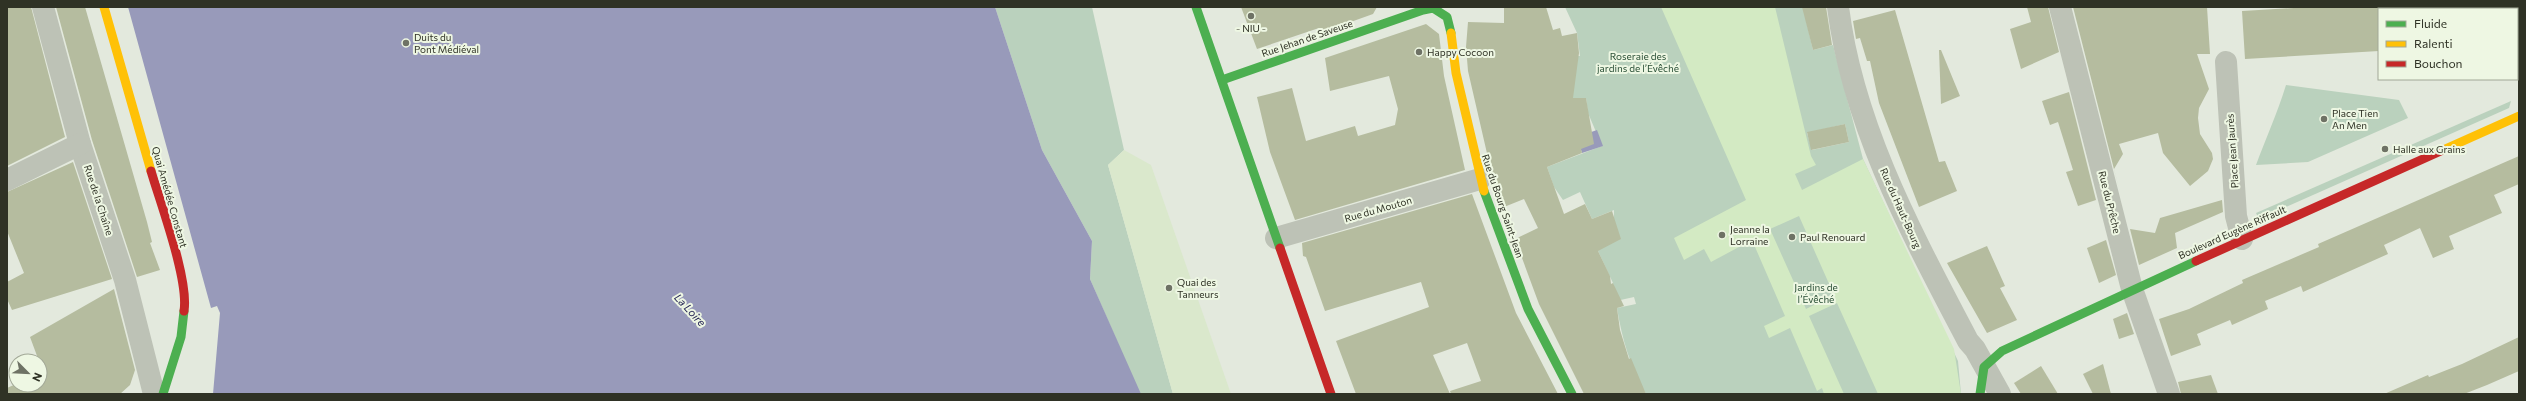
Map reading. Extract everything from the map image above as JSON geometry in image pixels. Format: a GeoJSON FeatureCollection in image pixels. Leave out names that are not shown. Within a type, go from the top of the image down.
{"type":"FeatureCollection","features":[{"type":"Feature","properties":{"kind":"street","name":"Rue de la Chaîne"},"geometry":{"type":"LineString","coordinates":[[43,7],[80,144],[125,280],[154,394]]}},
{"type":"Feature","properties":{"kind":"street","name":"Quai Amédée Constant"},"geometry":{"type":"LineString","coordinates":[[104,7],[180,273],[186,300],[182,337],[163,394]]}},
{"type":"Feature","properties":{"kind":"street"},"geometry":{"type":"LineString","coordinates":[[1196,7],[1331,394]]}},
{"type":"Feature","properties":{"kind":"street","name":"Rue du Haut-Bourg"},"geometry":{"type":"LineString","coordinates":[[1838,7],[1841,31],[1859,105],[1877,154],[1920,250],[2000,394]]}},
{"type":"Feature","properties":{"kind":"street","name":"Rue du Prêche"},"geometry":{"type":"LineString","coordinates":[[2060,7],[2132,289],[2169,394]]}},
{"type":"Feature","properties":{"kind":"street","name":"Rue du Bourg Saint-Jean"},"geometry":{"type":"LineString","coordinates":[[1398,12],[1433,8],[1444,10],[1450,22],[1456,73],[1480,179],[1528,309],[1572,394]]}},
{"type":"Feature","properties":{"kind":"street","name":"Rue Jehan de Saveuse"},"geometry":{"type":"LineString","coordinates":[[1222,80],[1398,12]]}},
{"type":"Feature","properties":{"kind":"street","name":"Place Jean Jaurès"},"geometry":{"type":"LineString","coordinates":[[2226,62],[2236,216],[2242,239]]}},
{"type":"Feature","properties":{"kind":"street","name":"Boulevard Eugène Riffault"},"geometry":{"type":"LineString","coordinates":[[1984,366],[2002,350],[2132,289],[2519,116]]}},
{"type":"Feature","properties":{"kind":"street"},"geometry":{"type":"LineString","coordinates":[[7,180],[80,144]]}},
{"type":"Feature","properties":{"kind":"street","name":"Rue du Mouton"},"geometry":{"type":"LineString","coordinates":[[1276,238],[1480,179]]}},
{"type":"Feature","properties":{"kind":"street"},"geometry":{"type":"LineString","coordinates":[[1980,394],[1984,366]]}},
{"type":"Feature","properties":{"kind":"green space"},"geometry":{"type":"Polygon","coordinates":[[[995,7],[1092,7],[1124,150],[1108,165],[1173,394],[1140,394],[1090,279],[1092,241],[1042,150],[995,7]]]}},
{"type":"Feature","properties":{"kind":"green space","name":"Roseraie des jardins de l’Évêché"},"geometry":{"type":"Polygon","coordinates":[[[1565,7],[1803,7],[1813,50],[1833,45],[1863,159],[1958,361],[1961,394],[1646,394],[1635,373],[1627,352],[1617,308],[1636,304],[1634,297],[1616,301],[1613,283],[1598,251],[1614,217],[1614,210],[1592,219],[1580,192],[1563,200],[1554,187],[1547,167],[1602,146],[1588,113],[1586,98],[1570,98],[1562,67],[1577,68],[1576,56],[1580,56],[1577,33],[1565,7]],[[1845,124],[1807,133],[1812,150],[1849,142],[1845,124]]]}},
{"type":"Feature","properties":{"kind":"green space"},"geometry":{"type":"Polygon","coordinates":[[[2286,85],[2399,100],[2408,118],[2308,162],[2256,165],[2286,85]]]}},
{"type":"Feature","properties":{"kind":"green space"},"geometry":{"type":"Polygon","coordinates":[[[2511,101],[2509,108],[2259,219],[2256,213],[2511,101]]]}},
{"type":"Feature","properties":{"kind":"sand","name":"Jardins de l’Évêché"},"geometry":{"type":"Polygon","coordinates":[[[1661,7],[1775,7],[1811,156],[1816,165],[1795,174],[1802,190],[1863,159],[1954,349],[1961,394],[1878,394],[1837,303],[1809,316],[1844,394],[1824,394],[1822,388],[1817,391],[1790,328],[1769,338],[1764,326],[1785,316],[1752,240],[1711,262],[1704,249],[1684,260],[1674,238],[1746,200],[1661,7]],[[1799,216],[1770,229],[1806,309],[1834,295],[1799,216]]]}},
{"type":"Feature","properties":{"kind":"shaded area","name":"Quai des Tanneurs"},"geometry":{"type":"Polygon","coordinates":[[[1124,150],[1151,165],[1231,394],[1173,394],[1108,165],[1124,150]]]}},
{"type":"Feature","properties":{"kind":"water","name":"La Loire"},"geometry":{"type":"Polygon","coordinates":[[[128,7],[995,7],[1042,150],[1092,241],[1090,279],[1141,394],[213,394],[220,313],[217,306],[211,308],[128,7]]]}},
{"type":"Feature","properties":{"kind":"water"},"geometry":{"type":"Polygon","coordinates":[[[1597,130],[1603,146],[1582,153],[1577,137],[1597,130]]]}},
{"type":"Feature","properties":{"kind":"building"},"geometry":{"type":"Polygon","coordinates":[[[7,7],[31,7],[65,137],[7,166],[7,7]]]}},
{"type":"Feature","properties":{"kind":"building"},"geometry":{"type":"Polygon","coordinates":[[[56,7],[85,7],[147,222],[152,242],[150,243],[160,270],[137,277],[92,140],[56,7]]]}},
{"type":"Feature","properties":{"kind":"building"},"geometry":{"type":"Polygon","coordinates":[[[1241,7],[1377,7],[1373,14],[1320,33],[1319,28],[1257,49],[1241,7]]]}},
{"type":"Feature","properties":{"kind":"building"},"geometry":{"type":"Polygon","coordinates":[[[1504,7],[1546,7],[1553,30],[1560,28],[1562,36],[1577,33],[1579,53],[1573,98],[1586,98],[1594,144],[1581,149],[1582,153],[1547,167],[1564,214],[1585,204],[1592,219],[1612,211],[1621,239],[1598,251],[1610,276],[1611,284],[1613,283],[1624,306],[1617,308],[1620,330],[1629,359],[1631,358],[1646,394],[1584,394],[1539,304],[1515,239],[1538,228],[1524,199],[1504,207],[1492,175],[1468,71],[1466,47],[1468,22],[1504,23],[1504,7]]]}},
{"type":"Feature","properties":{"kind":"building"},"geometry":{"type":"Polygon","coordinates":[[[1802,7],[1826,7],[1832,45],[1813,50],[1802,7]]]}},
{"type":"Feature","properties":{"kind":"building"},"geometry":{"type":"Polygon","coordinates":[[[2027,7],[2048,7],[2059,52],[2021,69],[2010,29],[2031,22],[2027,7]]]}},
{"type":"Feature","properties":{"kind":"building"},"geometry":{"type":"Polygon","coordinates":[[[2073,7],[2207,7],[2210,54],[2197,54],[2209,89],[2199,108],[2198,118],[2200,134],[2212,153],[2213,159],[2208,171],[2190,186],[2163,153],[2158,133],[2119,144],[2123,154],[2114,169],[2120,193],[2073,7]]]}},
{"type":"Feature","properties":{"kind":"building"},"geometry":{"type":"Polygon","coordinates":[[[2310,7],[2379,7],[2378,51],[2245,59],[2242,11],[2310,7]]]}},
{"type":"Feature","properties":{"kind":"building"},"geometry":{"type":"Polygon","coordinates":[[[1895,10],[1939,162],[1945,161],[1957,191],[1919,207],[1879,103],[1870,61],[1867,61],[1860,38],[1856,39],[1853,21],[1895,10]]]}},
{"type":"Feature","properties":{"kind":"building"},"geometry":{"type":"Polygon","coordinates":[[[1426,24],[1439,34],[1444,76],[1465,170],[1295,220],[1270,152],[1257,97],[1292,88],[1306,141],[1355,126],[1358,136],[1395,125],[1398,109],[1389,76],[1330,91],[1325,58],[1426,24]]]}},
{"type":"Feature","properties":{"kind":"building"},"geometry":{"type":"Polygon","coordinates":[[[1939,50],[1941,50],[1960,96],[1941,104],[1939,50]]]}},
{"type":"Feature","properties":{"kind":"building"},"geometry":{"type":"Polygon","coordinates":[[[2069,92],[2096,200],[2078,206],[2066,172],[2073,170],[2058,122],[2050,125],[2042,101],[2069,92]]]}},
{"type":"Feature","properties":{"kind":"building"},"geometry":{"type":"Polygon","coordinates":[[[1845,124],[1849,142],[1811,150],[1807,132],[1845,124]]]}},
{"type":"Feature","properties":{"kind":"building"},"geometry":{"type":"Polygon","coordinates":[[[2519,156],[2519,184],[2494,195],[2502,213],[2449,236],[2454,249],[2433,258],[2420,228],[2384,245],[2388,254],[2303,292],[2301,286],[2265,301],[2268,309],[2232,325],[2230,320],[2197,334],[2201,345],[2171,356],[2159,319],[2189,309],[2243,283],[2242,280],[2319,247],[2318,244],[2519,156]]]}},
{"type":"Feature","properties":{"kind":"building"},"geometry":{"type":"Polygon","coordinates":[[[73,162],[112,279],[12,310],[7,299],[7,282],[24,273],[7,231],[7,192],[73,162]]]}},
{"type":"Feature","properties":{"kind":"building"},"geometry":{"type":"Polygon","coordinates":[[[1472,194],[1516,313],[1558,394],[1451,394],[1450,391],[1481,381],[1467,343],[1433,355],[1450,394],[1356,394],[1336,341],[1429,307],[1421,282],[1325,311],[1306,257],[1303,256],[1302,243],[1472,194]]]}},
{"type":"Feature","properties":{"kind":"building"},"geometry":{"type":"Polygon","coordinates":[[[2222,200],[2223,212],[2175,233],[2177,248],[2139,265],[2130,229],[2155,233],[2160,218],[2222,200]]]}},
{"type":"Feature","properties":{"kind":"building"},"geometry":{"type":"Polygon","coordinates":[[[2106,240],[2116,275],[2099,283],[2087,248],[2106,240]]]}},
{"type":"Feature","properties":{"kind":"building"},"geometry":{"type":"Polygon","coordinates":[[[1987,246],[2005,286],[2000,288],[2017,320],[1987,333],[1947,263],[1987,246]]]}},
{"type":"Feature","properties":{"kind":"building"},"geometry":{"type":"Polygon","coordinates":[[[114,289],[135,370],[130,385],[120,394],[7,394],[8,388],[8,393],[48,393],[48,353],[36,353],[30,337],[114,289]]]}},
{"type":"Feature","properties":{"kind":"building"},"geometry":{"type":"Polygon","coordinates":[[[2127,313],[2134,334],[2119,339],[2113,319],[2127,313]]]}},
{"type":"Feature","properties":{"kind":"building"},"geometry":{"type":"Polygon","coordinates":[[[2519,337],[2519,371],[2487,385],[2464,394],[2384,394],[2428,375],[2429,377],[2462,364],[2519,337]]]}},
{"type":"Feature","properties":{"kind":"building"},"geometry":{"type":"Polygon","coordinates":[[[2103,364],[2111,394],[2093,394],[2083,374],[2103,364]]]}},
{"type":"Feature","properties":{"kind":"building"},"geometry":{"type":"Polygon","coordinates":[[[2041,366],[2058,394],[2021,394],[2014,383],[2041,366]]]}},
{"type":"Feature","properties":{"kind":"building"},"geometry":{"type":"Polygon","coordinates":[[[2211,375],[2218,394],[2181,394],[2178,382],[2211,375]]]}},
{"type":"Feature","properties":{"kind":"traffic: fast"},"geometry":{"type":"LineString","coordinates":[[1196,7],[1280,248]]}},
{"type":"Feature","properties":{"kind":"traffic: fast"},"geometry":{"type":"LineString","coordinates":[[1222,80],[1423,10],[1433,8],[1447,17],[1451,33]]}},
{"type":"Feature","properties":{"kind":"traffic: fast"},"geometry":{"type":"LineString","coordinates":[[1484,191],[1528,309],[1572,394]]}},
{"type":"Feature","properties":{"kind":"traffic: fast"},"geometry":{"type":"LineString","coordinates":[[1980,394],[1984,367],[2002,351],[2196,261]]}},
{"type":"Feature","properties":{"kind":"traffic: fast"},"geometry":{"type":"LineString","coordinates":[[163,394],[181,337],[184,311]]}},
{"type":"Feature","properties":{"kind":"traffic: slow"},"geometry":{"type":"LineString","coordinates":[[104,7],[151,171]]}},
{"type":"Feature","properties":{"kind":"traffic: slow"},"geometry":{"type":"LineString","coordinates":[[1451,33],[1456,73],[1484,191]]}},
{"type":"Feature","properties":{"kind":"traffic: slow"},"geometry":{"type":"LineString","coordinates":[[2443,150],[2519,116]]}},
{"type":"Feature","properties":{"kind":"traffic: jam"},"geometry":{"type":"LineString","coordinates":[[2196,261],[2443,150]]}},
{"type":"Feature","properties":{"kind":"traffic: jam"},"geometry":{"type":"LineString","coordinates":[[151,171],[178,262],[184,297],[184,311]]}},
{"type":"Feature","properties":{"kind":"traffic: jam"},"geometry":{"type":"LineString","coordinates":[[1280,248],[1331,394]]}},
{"type":"Feature","properties":{"kind":"place","name":"‑ NIU ‑"},"geometry":{"type":"Point","coordinates":[1251,16]}},
{"type":"Feature","properties":{"kind":"place","name":"Duits du Pont Médiéval"},"geometry":{"type":"Point","coordinates":[406,43]}},
{"type":"Feature","properties":{"kind":"place","name":"Happy Cocoon"},"geometry":{"type":"Point","coordinates":[1419,52]}},
{"type":"Feature","properties":{"kind":"place","name":"Place Tien An Men"},"geometry":{"type":"Point","coordinates":[2324,119]}},
{"type":"Feature","properties":{"kind":"place","name":"Halle aux Grains"},"geometry":{"type":"Point","coordinates":[2385,149]}},
{"type":"Feature","properties":{"kind":"place","name":"Jeanne la Lorraine"},"geometry":{"type":"Point","coordinates":[1722,235]}},
{"type":"Feature","properties":{"kind":"place","name":"Paul Renouard"},"geometry":{"type":"Point","coordinates":[1792,237]}},
{"type":"Feature","properties":{"kind":"place","name":"Quai des Tanneurs"},"geometry":{"type":"Point","coordinates":[1169,288]}}]}
